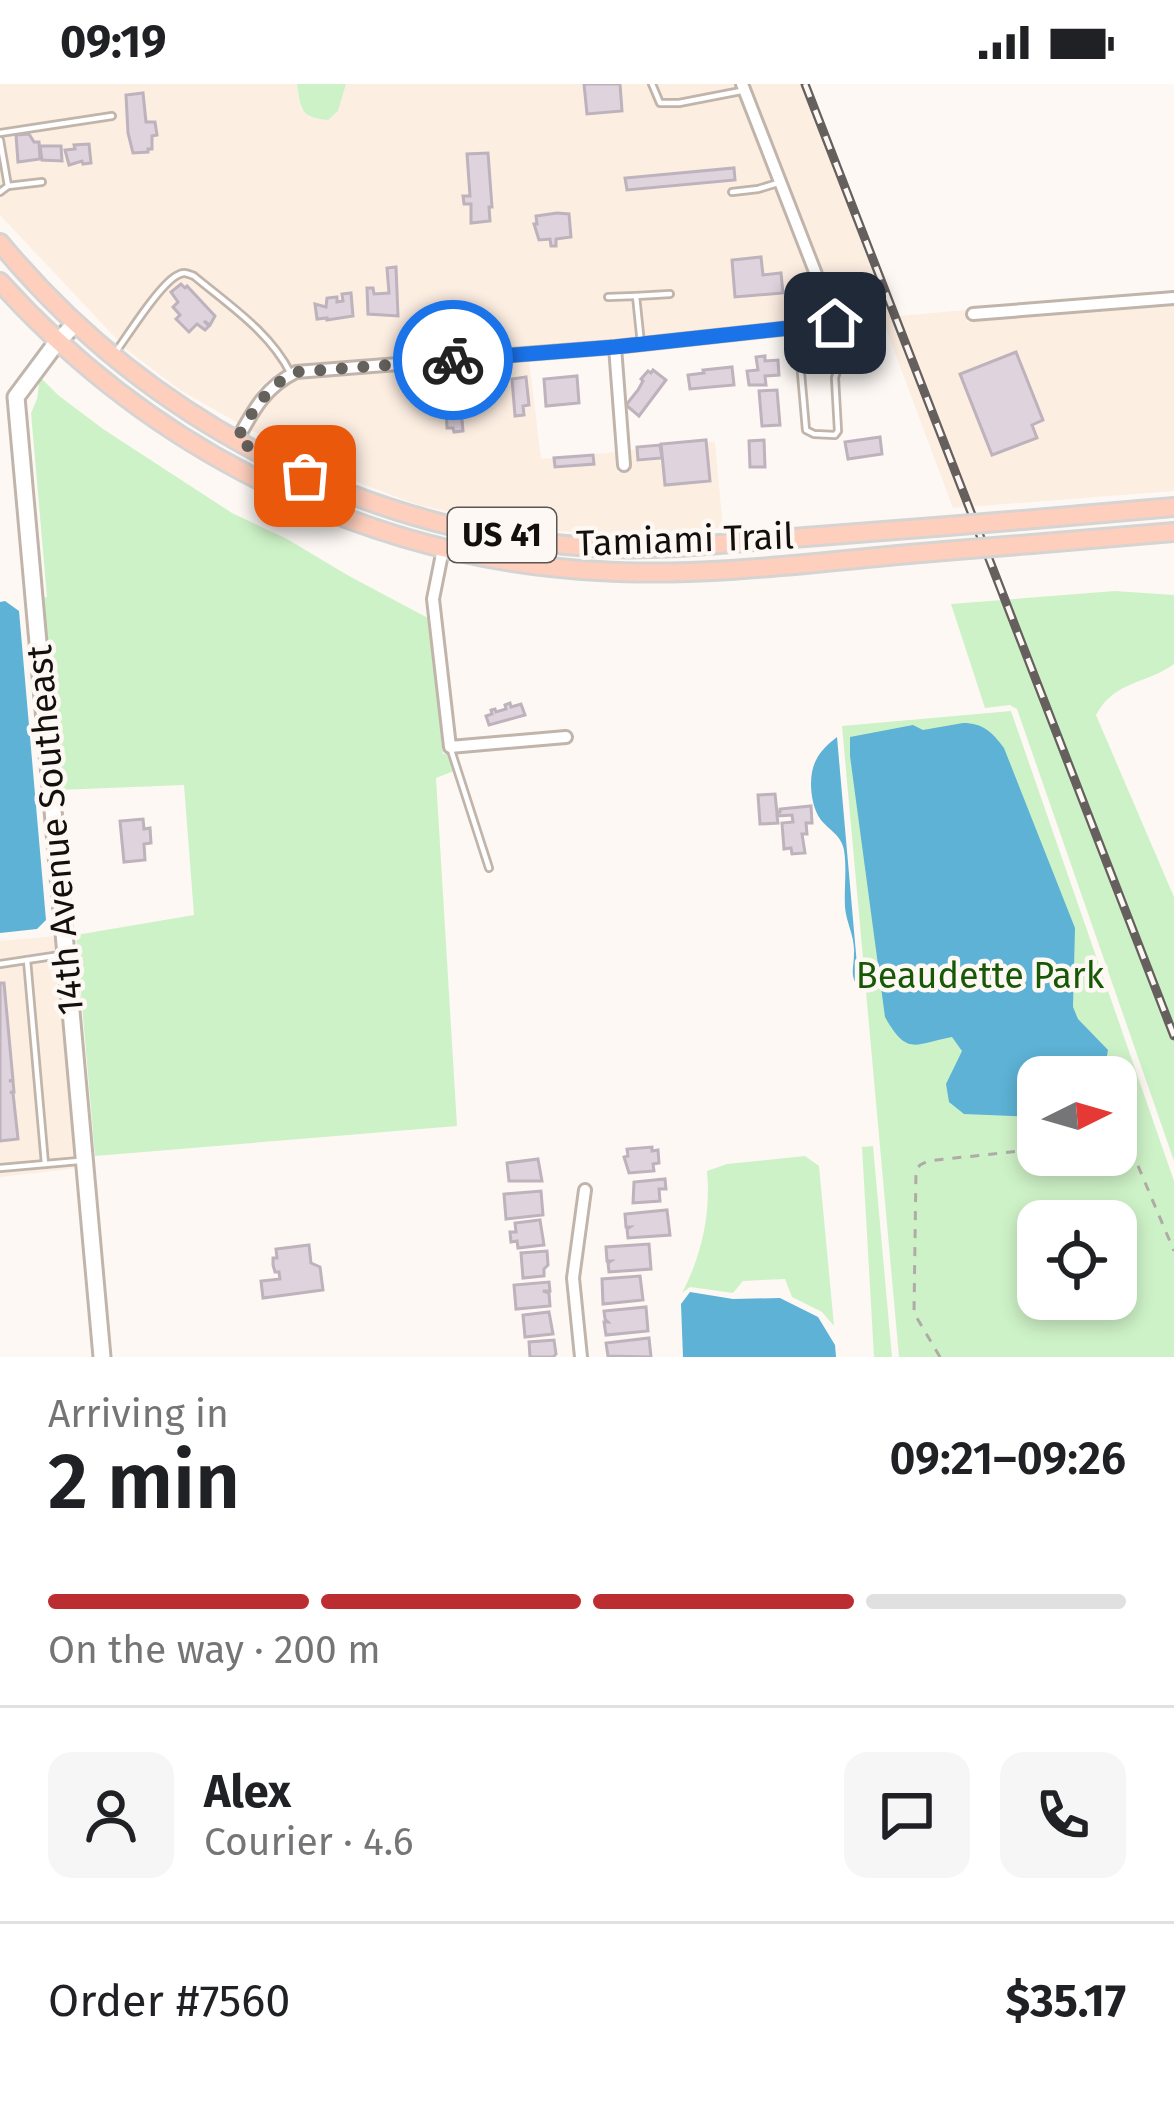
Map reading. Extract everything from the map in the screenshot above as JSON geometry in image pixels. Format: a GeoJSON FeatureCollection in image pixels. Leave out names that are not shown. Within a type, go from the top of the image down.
{"type":"FeatureCollection","features":[{"type":"Feature","properties":{"kind":"main road","name":"Tamiami Trail"},"geometry":{"type":"LineString","coordinates":[[0,243],[75,324],[154,389],[305,476],[447,524],[549,543],[670,547],[1174,507]]}},
{"type":"Feature","properties":{"kind":"main road","name":"Tamiami Trail"},"geometry":{"type":"LineString","coordinates":[[0,282],[57,342],[187,441],[338,516],[442,549],[546,567],[654,573],[1174,532]]}},
{"type":"Feature","properties":{"kind":"street"},"geometry":{"type":"LineString","coordinates":[[236,440],[265,393],[291,374],[835,323],[743,87]]}},
{"type":"Feature","properties":{"kind":"street"},"geometry":{"type":"LineString","coordinates":[[973,314],[1174,298]]}},
{"type":"Feature","properties":{"kind":"street","name":"14th Avenue Southeast"},"geometry":{"type":"LineString","coordinates":[[75,324],[8,398],[102,1357]]}},
{"type":"Feature","properties":{"kind":"street"},"geometry":{"type":"LineString","coordinates":[[615,347],[624,465]]}},
{"type":"Feature","properties":{"kind":"street"},"geometry":{"type":"LineString","coordinates":[[442,549],[434,599],[450,747],[566,737]]}},
{"type":"Feature","properties":{"kind":"street"},"geometry":{"type":"LineString","coordinates":[[581,1357],[573,1278],[585,1190]]}},
{"type":"Feature","properties":{"kind":"lane"},"geometry":{"type":"LineString","coordinates":[[652,84],[660,103],[702,100],[743,87]]}},
{"type":"Feature","properties":{"kind":"lane"},"geometry":{"type":"LineString","coordinates":[[8,186],[0,136],[112,116]]}},
{"type":"Feature","properties":{"kind":"lane"},"geometry":{"type":"LineString","coordinates":[[0,192],[8,186],[42,182]]}},
{"type":"Feature","properties":{"kind":"lane"},"geometry":{"type":"LineString","coordinates":[[732,192],[781,182]]}},
{"type":"Feature","properties":{"kind":"lane"},"geometry":{"type":"LineString","coordinates":[[112,356],[176,275],[185,273],[261,331],[291,374]]}},
{"type":"Feature","properties":{"kind":"lane"},"geometry":{"type":"LineString","coordinates":[[608,297],[670,294]]}},
{"type":"Feature","properties":{"kind":"lane"},"geometry":{"type":"LineString","coordinates":[[636,296],[641,344]]}},
{"type":"Feature","properties":{"kind":"lane"},"geometry":{"type":"LineString","coordinates":[[808,326],[800,337],[799,350],[806,430],[835,435],[835,378],[845,337],[842,324],[835,323]]}},
{"type":"Feature","properties":{"kind":"lane"},"geometry":{"type":"LineString","coordinates":[[450,747],[489,868]]}},
{"type":"Feature","properties":{"kind":"lane"},"geometry":{"type":"LineString","coordinates":[[0,964],[66,954]]}},
{"type":"Feature","properties":{"kind":"lane"},"geometry":{"type":"LineString","coordinates":[[27,960],[45,1164]]}},
{"type":"Feature","properties":{"kind":"lane"},"geometry":{"type":"LineString","coordinates":[[0,1168],[84,1161]]}},
{"type":"Feature","properties":{"kind":"path"},"geometry":{"type":"LineString","coordinates":[[940,1357],[914,1313],[916,1171],[928,1161],[1017,1151]]}},
{"type":"Feature","properties":{"kind":"path"},"geometry":{"type":"LineString","coordinates":[[1137,1166],[1174,1251]]}},
{"type":"Feature","properties":{"kind":"shaded area"},"geometry":{"type":"Polygon","coordinates":[[[0,84],[297,84],[301,110],[338,111],[346,84],[734,84],[825,317],[295,366],[259,388],[238,423],[180,390],[126,349],[0,215],[0,84]]]}},
{"type":"Feature","properties":{"kind":"shaded area"},"geometry":{"type":"Polygon","coordinates":[[[750,84],[808,84],[899,316],[965,310],[967,322],[1174,305],[1174,491],[953,508],[882,318],[843,322],[750,84]]]}},
{"type":"Feature","properties":{"kind":"shaded area"},"geometry":{"type":"Polygon","coordinates":[[[529,360],[541,459],[616,452],[617,472],[631,471],[631,450],[715,442],[723,528],[618,534],[494,521],[418,505],[349,479],[251,430],[271,397],[298,379],[529,360]]]}},
{"type":"Feature","properties":{"kind":"shaded area"},"geometry":{"type":"Polygon","coordinates":[[[56,936],[77,1168],[0,1177],[0,941],[56,936]]]}},
{"type":"Feature","properties":{"kind":"green space"},"geometry":{"type":"Polygon","coordinates":[[[297,84],[346,84],[338,111],[328,120],[307,114],[297,84]]]}},
{"type":"Feature","properties":{"kind":"green space"},"geometry":{"type":"Polygon","coordinates":[[[40,377],[103,429],[232,513],[428,618],[443,754],[458,753],[459,769],[436,778],[457,1126],[95,1156],[76,935],[194,915],[184,785],[58,790],[31,413],[40,377]]]}},
{"type":"Feature","properties":{"kind":"green space"},"geometry":{"type":"Polygon","coordinates":[[[1115,591],[1174,595],[1174,664],[1112,695],[1096,715],[1174,897],[1174,1161],[1017,709],[1010,705],[985,708],[951,604],[1115,591]]]}},
{"type":"Feature","properties":{"kind":"green space","name":"Beaudette Park"},"geometry":{"type":"Polygon","coordinates":[[[1011,711],[1131,1056],[1017,1056],[1017,1176],[1137,1176],[1137,1074],[1174,1181],[1174,1357],[899,1357],[842,726],[1011,711]]]}},
{"type":"Feature","properties":{"kind":"green space"},"geometry":{"type":"Polygon","coordinates":[[[873,1146],[892,1357],[874,1357],[862,1147],[873,1146]]]}},
{"type":"Feature","properties":{"kind":"green space"},"geometry":{"type":"Polygon","coordinates":[[[805,1156],[819,1166],[834,1326],[822,1312],[792,1297],[785,1279],[743,1281],[733,1293],[690,1287],[682,1293],[704,1234],[707,1171],[727,1164],[805,1156]]]}},
{"type":"Feature","properties":{"kind":"water"},"geometry":{"type":"Polygon","coordinates":[[[0,602],[19,611],[46,920],[37,929],[0,933],[0,602]]]}},
{"type":"Feature","properties":{"kind":"water"},"geometry":{"type":"Polygon","coordinates":[[[913,725],[923,730],[976,725],[1004,748],[1075,928],[1073,1007],[1078,1019],[1108,1050],[1107,1056],[1017,1056],[1017,1116],[964,1114],[949,1102],[946,1084],[962,1051],[952,1037],[907,1043],[885,1017],[850,737],[913,725]]]}},
{"type":"Feature","properties":{"kind":"water"},"geometry":{"type":"Polygon","coordinates":[[[837,737],[859,988],[853,975],[854,947],[845,907],[844,850],[819,816],[811,789],[818,757],[837,737]]]}},
{"type":"Feature","properties":{"kind":"water"},"geometry":{"type":"Polygon","coordinates":[[[690,1292],[733,1299],[780,1298],[818,1317],[835,1345],[836,1357],[683,1357],[681,1304],[690,1292]]]}},
{"type":"Feature","properties":{"kind":"building"},"geometry":{"type":"Polygon","coordinates":[[[584,84],[620,84],[622,111],[587,114],[584,84]]]}},
{"type":"Feature","properties":{"kind":"building"},"geometry":{"type":"Polygon","coordinates":[[[143,93],[146,122],[155,122],[157,135],[152,136],[148,152],[133,153],[126,95],[143,93]]]}},
{"type":"Feature","properties":{"kind":"building"},"geometry":{"type":"Polygon","coordinates":[[[29,134],[39,142],[40,159],[18,162],[16,135],[29,134]]]}},
{"type":"Feature","properties":{"kind":"building"},"geometry":{"type":"Polygon","coordinates":[[[89,144],[91,163],[69,165],[65,150],[89,144]]]}},
{"type":"Feature","properties":{"kind":"building"},"geometry":{"type":"Polygon","coordinates":[[[40,146],[61,146],[62,161],[42,160],[40,146]]]}},
{"type":"Feature","properties":{"kind":"building"},"geometry":{"type":"Polygon","coordinates":[[[488,153],[490,221],[471,223],[471,204],[464,204],[463,196],[470,196],[467,154],[488,153]]]}},
{"type":"Feature","properties":{"kind":"building"},"geometry":{"type":"Polygon","coordinates":[[[734,168],[735,180],[627,190],[625,178],[734,168]]]}},
{"type":"Feature","properties":{"kind":"building"},"geometry":{"type":"Polygon","coordinates":[[[569,214],[571,237],[556,239],[556,246],[551,246],[550,239],[539,240],[534,224],[536,216],[569,214]]]}},
{"type":"Feature","properties":{"kind":"building"},"geometry":{"type":"Polygon","coordinates":[[[761,257],[763,275],[781,273],[783,293],[735,297],[732,260],[761,257]]]}},
{"type":"Feature","properties":{"kind":"building"},"geometry":{"type":"Polygon","coordinates":[[[396,267],[398,316],[368,314],[367,288],[373,288],[374,294],[389,293],[387,268],[396,267]]]}},
{"type":"Feature","properties":{"kind":"building"},"geometry":{"type":"Polygon","coordinates":[[[181,284],[215,316],[210,325],[204,321],[209,326],[205,330],[197,324],[189,332],[176,319],[180,315],[173,307],[178,302],[171,292],[181,284]]]}},
{"type":"Feature","properties":{"kind":"building"},"geometry":{"type":"Polygon","coordinates":[[[351,293],[353,316],[317,319],[315,304],[326,307],[327,298],[343,301],[342,294],[351,293]]]}},
{"type":"Feature","properties":{"kind":"building"},"geometry":{"type":"Polygon","coordinates":[[[1016,352],[1043,420],[1032,425],[1037,438],[992,455],[960,374],[1016,352]]]}},
{"type":"Feature","properties":{"kind":"building"},"geometry":{"type":"Polygon","coordinates":[[[765,356],[765,361],[778,360],[779,375],[765,376],[766,385],[749,385],[747,371],[758,370],[756,357],[765,356]]]}},
{"type":"Feature","properties":{"kind":"building"},"geometry":{"type":"Polygon","coordinates":[[[732,367],[734,385],[690,389],[688,375],[732,367]]]}},
{"type":"Feature","properties":{"kind":"building"},"geometry":{"type":"Polygon","coordinates":[[[653,370],[666,380],[639,416],[626,405],[641,379],[653,370]]]}},
{"type":"Feature","properties":{"kind":"building"},"geometry":{"type":"Polygon","coordinates":[[[577,376],[579,403],[546,406],[544,379],[577,376]]]}},
{"type":"Feature","properties":{"kind":"building"},"geometry":{"type":"Polygon","coordinates":[[[526,377],[529,405],[523,406],[524,415],[515,416],[512,379],[526,377]]]}},
{"type":"Feature","properties":{"kind":"building"},"geometry":{"type":"Polygon","coordinates":[[[777,390],[780,425],[762,426],[759,391],[777,390]]]}},
{"type":"Feature","properties":{"kind":"building"},"geometry":{"type":"Polygon","coordinates":[[[460,397],[463,431],[454,432],[447,428],[446,409],[453,408],[452,398],[460,397]]]}},
{"type":"Feature","properties":{"kind":"building"},"geometry":{"type":"Polygon","coordinates":[[[880,437],[882,454],[848,459],[845,442],[880,437]]]}},
{"type":"Feature","properties":{"kind":"building"},"geometry":{"type":"Polygon","coordinates":[[[706,440],[710,481],[665,485],[661,444],[706,440]]]}},
{"type":"Feature","properties":{"kind":"building"},"geometry":{"type":"Polygon","coordinates":[[[764,440],[765,467],[750,467],[749,441],[764,440]]]}},
{"type":"Feature","properties":{"kind":"building"},"geometry":{"type":"Polygon","coordinates":[[[660,445],[662,458],[638,460],[637,447],[660,445]]]}},
{"type":"Feature","properties":{"kind":"building"},"geometry":{"type":"Polygon","coordinates":[[[593,455],[594,464],[555,467],[554,458],[593,455]]]}},
{"type":"Feature","properties":{"kind":"building"},"geometry":{"type":"Polygon","coordinates":[[[510,703],[511,707],[521,704],[525,715],[489,725],[486,716],[491,710],[506,709],[510,703]]]}},
{"type":"Feature","properties":{"kind":"building"},"geometry":{"type":"Polygon","coordinates":[[[775,794],[777,813],[811,806],[812,823],[806,823],[807,834],[802,834],[805,853],[784,849],[782,823],[793,822],[792,815],[777,816],[778,823],[760,824],[758,795],[775,794]]]}},
{"type":"Feature","properties":{"kind":"building"},"geometry":{"type":"Polygon","coordinates":[[[143,819],[144,829],[150,828],[151,843],[144,844],[145,860],[124,862],[120,821],[143,819]]]}},
{"type":"Feature","properties":{"kind":"building"},"geometry":{"type":"Polygon","coordinates":[[[0,983],[4,983],[13,1080],[9,1081],[13,1081],[14,1092],[10,1092],[18,1139],[0,1141],[0,983]]]}},
{"type":"Feature","properties":{"kind":"building"},"geometry":{"type":"Polygon","coordinates":[[[627,1149],[658,1150],[654,1171],[629,1173],[624,1157],[627,1149]]]}},
{"type":"Feature","properties":{"kind":"building"},"geometry":{"type":"Polygon","coordinates":[[[538,1159],[542,1181],[509,1181],[507,1163],[538,1159]]]}},
{"type":"Feature","properties":{"kind":"building"},"geometry":{"type":"Polygon","coordinates":[[[665,1179],[666,1189],[659,1189],[660,1201],[633,1203],[634,1182],[665,1179]]]}},
{"type":"Feature","properties":{"kind":"building"},"geometry":{"type":"Polygon","coordinates":[[[541,1191],[543,1215],[506,1219],[504,1194],[541,1191]]]}},
{"type":"Feature","properties":{"kind":"building"},"geometry":{"type":"Polygon","coordinates":[[[667,1210],[670,1235],[628,1238],[625,1214],[667,1210]]]}},
{"type":"Feature","properties":{"kind":"building"},"geometry":{"type":"Polygon","coordinates":[[[540,1220],[544,1245],[518,1248],[517,1241],[511,1242],[515,1223],[540,1220]]]}},
{"type":"Feature","properties":{"kind":"building"},"geometry":{"type":"Polygon","coordinates":[[[649,1244],[651,1269],[609,1272],[606,1247],[649,1244]]]}},
{"type":"Feature","properties":{"kind":"building"},"geometry":{"type":"Polygon","coordinates":[[[309,1245],[311,1263],[320,1267],[323,1290],[263,1298],[261,1281],[280,1279],[273,1265],[276,1249],[309,1245]]]}},
{"type":"Feature","properties":{"kind":"building"},"geometry":{"type":"Polygon","coordinates":[[[547,1251],[544,1276],[523,1278],[521,1253],[547,1251]]]}},
{"type":"Feature","properties":{"kind":"building"},"geometry":{"type":"Polygon","coordinates":[[[640,1276],[643,1300],[603,1304],[602,1279],[640,1276]]]}},
{"type":"Feature","properties":{"kind":"building"},"geometry":{"type":"Polygon","coordinates":[[[549,1282],[550,1291],[543,1291],[549,1293],[550,1306],[516,1309],[514,1285],[549,1282]]]}},
{"type":"Feature","properties":{"kind":"building"},"geometry":{"type":"Polygon","coordinates":[[[646,1307],[648,1331],[606,1335],[604,1311],[646,1307]]]}},
{"type":"Feature","properties":{"kind":"building"},"geometry":{"type":"Polygon","coordinates":[[[549,1312],[553,1334],[525,1337],[523,1315],[549,1312]]]}},
{"type":"Feature","properties":{"kind":"building"},"geometry":{"type":"Polygon","coordinates":[[[649,1338],[651,1357],[608,1356],[606,1343],[649,1338]]]}},
{"type":"Feature","properties":{"kind":"building"},"geometry":{"type":"Polygon","coordinates":[[[554,1340],[553,1357],[530,1357],[529,1342],[554,1340]]]}},
{"type":"Feature","properties":{"kind":"railway"},"geometry":{"type":"LineString","coordinates":[[805,84],[1174,1036]]}},
{"type":"Feature","properties":{"kind":"way so far"},"geometry":{"type":"LineString","coordinates":[[305,476],[236,440],[265,393],[279,380],[296,372],[453,360]]}},
{"type":"Feature","properties":{"kind":"route"},"geometry":{"type":"LineString","coordinates":[[453,360],[835,323]]}}]}
